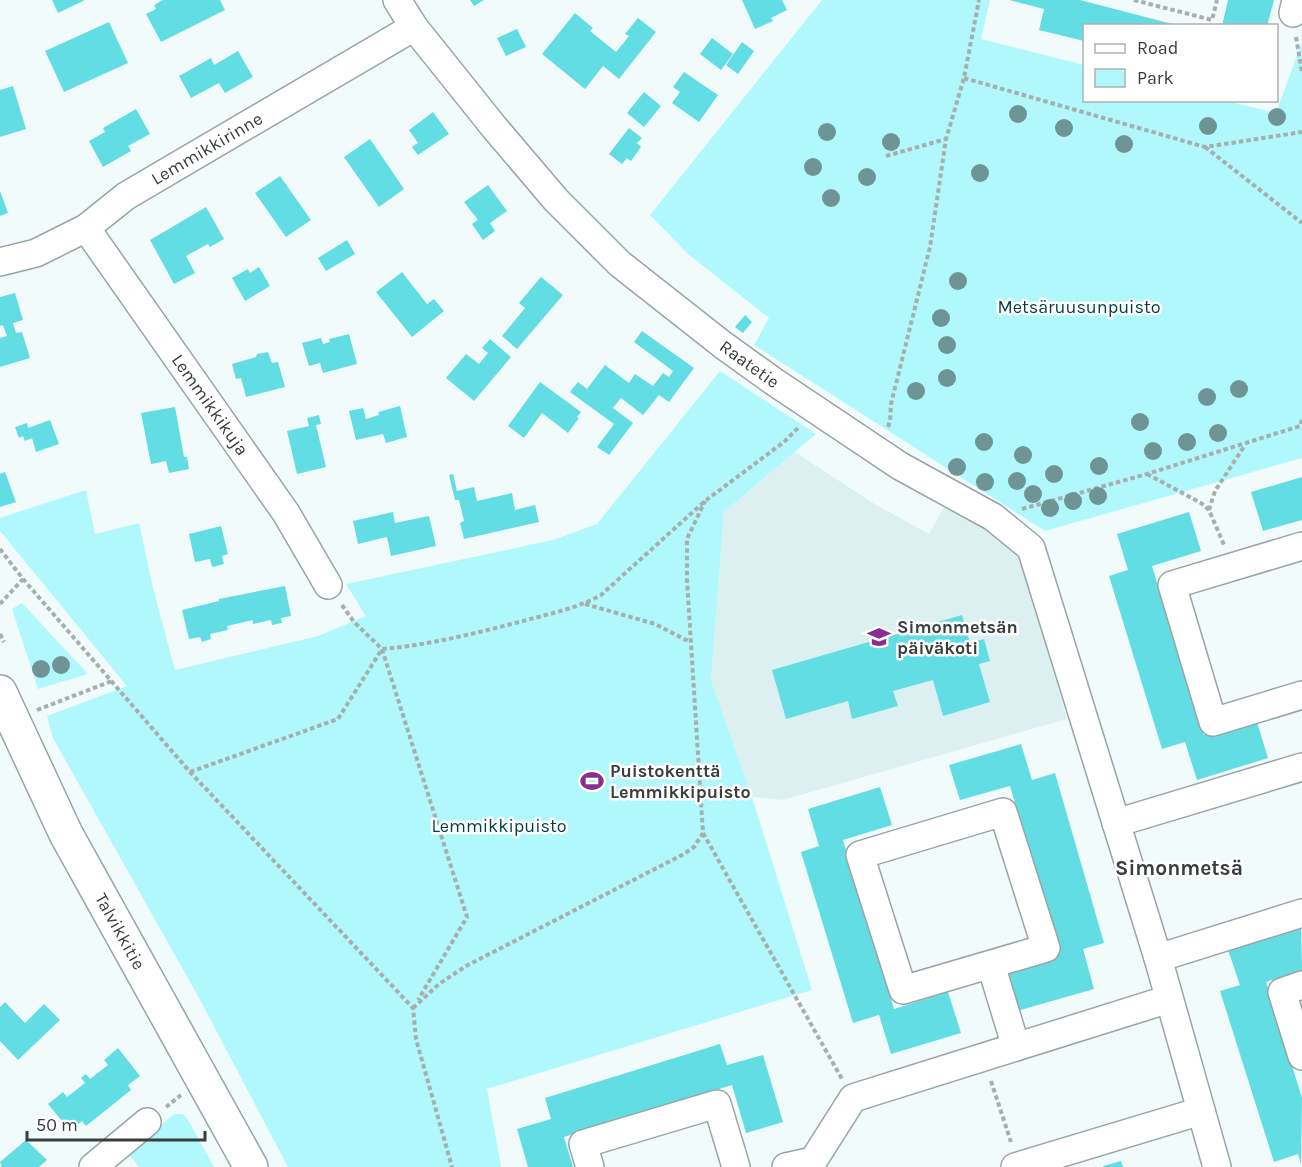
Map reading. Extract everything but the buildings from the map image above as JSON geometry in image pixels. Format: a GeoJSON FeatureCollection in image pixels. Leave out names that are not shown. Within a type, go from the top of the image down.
{"type":"FeatureCollection","features":[{"type":"Feature","properties":{"kind":"main road","name":"Talvikkitie"},"geometry":{"type":"LineString","coordinates":[[0,692],[66,834],[251,1167]]}},
{"type":"Feature","properties":{"kind":"street","name":"Raatetie"},"geometry":{"type":"LineString","coordinates":[[397,0],[414,27],[494,128],[556,200],[620,264],[723,345],[900,466],[993,517],[1031,548],[1158,958],[1217,1167]]}},
{"type":"Feature","properties":{"kind":"street","name":"Lemmikkirinne"},"geometry":{"type":"LineString","coordinates":[[0,262],[36,253],[86,228],[126,196],[414,27]]}},
{"type":"Feature","properties":{"kind":"street","name":"Lemmikkikuja"},"geometry":{"type":"LineString","coordinates":[[86,228],[286,513],[328,585]]}},
{"type":"Feature","properties":{"kind":"street"},"geometry":{"type":"LineString","coordinates":[[1302,546],[1172,585],[1214,722],[1302,696]]}},
{"type":"Feature","properties":{"kind":"street"},"geometry":{"type":"LineString","coordinates":[[1116,823],[1302,767]]}},
{"type":"Feature","properties":{"kind":"street"},"geometry":{"type":"LineString","coordinates":[[1003,812],[1046,948],[991,965],[903,990],[860,855],[1003,812]]}},
{"type":"Feature","properties":{"kind":"street"},"geometry":{"type":"LineString","coordinates":[[1158,958],[1302,913]]}},
{"type":"Feature","properties":{"kind":"street"},"geometry":{"type":"LineString","coordinates":[[991,965],[1016,1047]]}},
{"type":"Feature","properties":{"kind":"street"},"geometry":{"type":"LineString","coordinates":[[1302,985],[1282,992],[1302,1056]]}},
{"type":"Feature","properties":{"kind":"street"},"geometry":{"type":"LineString","coordinates":[[786,1167],[816,1164],[853,1098],[1169,999]]}},
{"type":"Feature","properties":{"kind":"street"},"geometry":{"type":"LineString","coordinates":[[590,1167],[583,1144],[717,1104],[736,1167]]}},
{"type":"Feature","properties":{"kind":"street"},"geometry":{"type":"LineString","coordinates":[[1016,1166],[1201,1111]]}},
{"type":"Feature","properties":{"kind":"street"},"geometry":{"type":"LineString","coordinates":[[93,1167],[147,1122]]}},
{"type":"Feature","properties":{"kind":"path"},"geometry":{"type":"LineString","coordinates":[[878,451],[890,421],[891,404],[930,247],[946,139],[964,78],[979,0]]}},
{"type":"Feature","properties":{"kind":"path"},"geometry":{"type":"LineString","coordinates":[[1134,0],[1212,20],[1217,0]]}},
{"type":"Feature","properties":{"kind":"path"},"geometry":{"type":"LineString","coordinates":[[1294,6],[1302,73]]}},
{"type":"Feature","properties":{"kind":"path"},"geometry":{"type":"LineString","coordinates":[[964,78],[1205,147],[1302,222]]}},
{"type":"Feature","properties":{"kind":"path"},"geometry":{"type":"LineString","coordinates":[[1205,147],[1302,132]]}},
{"type":"Feature","properties":{"kind":"path"},"geometry":{"type":"LineString","coordinates":[[886,156],[946,139]]}},
{"type":"Feature","properties":{"kind":"path"},"geometry":{"type":"LineString","coordinates":[[382,649],[412,647],[505,625],[584,604],[601,595],[705,501],[784,442],[816,409]]}},
{"type":"Feature","properties":{"kind":"path"},"geometry":{"type":"LineString","coordinates":[[993,517],[1246,444],[1301,426],[1302,420]]}},
{"type":"Feature","properties":{"kind":"path"},"geometry":{"type":"LineString","coordinates":[[1209,510],[1215,490],[1246,444]]}},
{"type":"Feature","properties":{"kind":"path"},"geometry":{"type":"LineString","coordinates":[[1147,474],[1201,503],[1209,510],[1234,568]]}},
{"type":"Feature","properties":{"kind":"path"},"geometry":{"type":"LineString","coordinates":[[705,501],[687,539],[687,580],[703,833],[853,1098]]}},
{"type":"Feature","properties":{"kind":"path"},"geometry":{"type":"LineString","coordinates":[[0,549],[23,579],[190,772],[413,1008]]}},
{"type":"Feature","properties":{"kind":"path"},"geometry":{"type":"LineString","coordinates":[[0,604],[23,579]]}},
{"type":"Feature","properties":{"kind":"path"},"geometry":{"type":"LineString","coordinates":[[328,585],[354,622],[382,649],[467,917],[413,1008],[416,1039],[452,1167]]}},
{"type":"Feature","properties":{"kind":"path"},"geometry":{"type":"LineString","coordinates":[[584,604],[655,624],[691,642]]}},
{"type":"Feature","properties":{"kind":"path"},"geometry":{"type":"LineString","coordinates":[[0,634],[4,642]]}},
{"type":"Feature","properties":{"kind":"path"},"geometry":{"type":"LineString","coordinates":[[190,772],[338,719],[382,649]]}},
{"type":"Feature","properties":{"kind":"path"},"geometry":{"type":"LineString","coordinates":[[32,712],[112,681]]}},
{"type":"Feature","properties":{"kind":"path"},"geometry":{"type":"LineString","coordinates":[[413,1008],[439,984],[466,966],[684,854],[694,847],[703,833]]}},
{"type":"Feature","properties":{"kind":"path"},"geometry":{"type":"LineString","coordinates":[[983,1058],[1016,1166]]}},
{"type":"Feature","properties":{"kind":"shaded area","name":"Simonmetsän päiväkoti"},"geometry":{"type":"Polygon","coordinates":[[[795,452],[873,503],[929,534],[947,502],[1023,554],[1031,594],[1067,719],[783,800],[752,797],[711,680],[724,512],[795,452]]]}},
{"type":"Feature","properties":{"kind":"green space","name":"Metsäruusunpuisto"},"geometry":{"type":"Polygon","coordinates":[[[822,0],[990,0],[981,39],[1083,65],[1083,102],[1231,102],[1276,113],[1302,42],[1302,458],[1045,531],[754,345],[769,318],[688,254],[650,215],[822,0]]]}},
{"type":"Feature","properties":{"kind":"green space","name":"Lemmikkipuisto"},"geometry":{"type":"Polygon","coordinates":[[[720,371],[816,434],[724,512],[711,680],[752,797],[812,990],[487,1089],[501,1167],[288,1167],[199,998],[53,738],[47,716],[127,686],[0,531],[0,518],[86,490],[95,534],[139,523],[153,588],[175,670],[318,636],[366,616],[346,584],[553,540],[597,524],[720,371]]]}},
{"type":"Feature","properties":{"kind":"green space"},"geometry":{"type":"Polygon","coordinates":[[[22,603],[88,674],[38,689],[12,609],[22,603]]]}},
{"type":"Feature","properties":{"kind":"green space"},"geometry":{"type":"Polygon","coordinates":[[[174,1114],[182,1114],[187,1118],[214,1167],[139,1167],[128,1153],[174,1114]]]}},
{"type":"Feature","properties":{"kind":"place","name":"Simonmetsän päiväkoti"},"geometry":{"type":"Point","coordinates":[879,637]}},
{"type":"Feature","properties":{"kind":"place","name":"Puistokenttä Lemmikkipuisto"},"geometry":{"type":"Point","coordinates":[592,781]}},
{"type":"Feature","properties":{"kind":"district","name":"Simonmetsä"},"geometry":{"type":"Point","coordinates":[1179,868]}}]}
